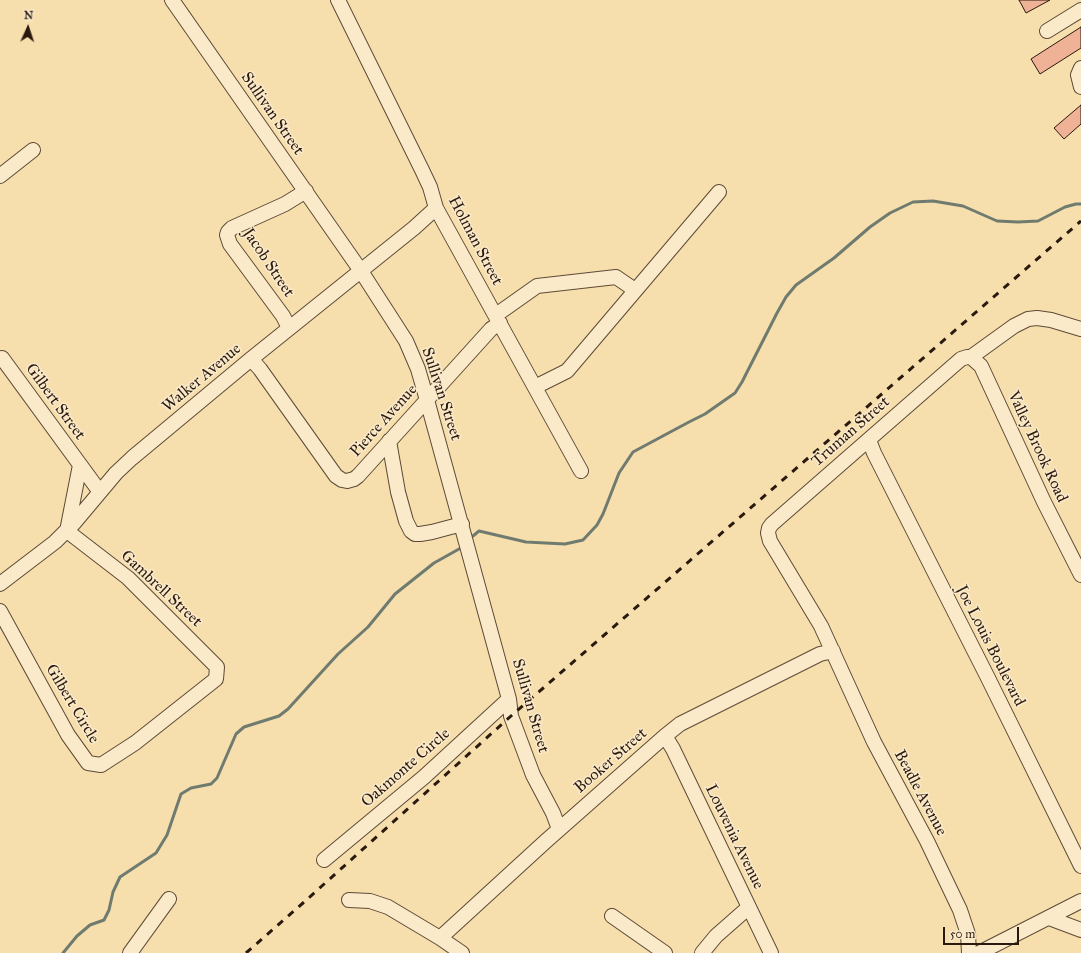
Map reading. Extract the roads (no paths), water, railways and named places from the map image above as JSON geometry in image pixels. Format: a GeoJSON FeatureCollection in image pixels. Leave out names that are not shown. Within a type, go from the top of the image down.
{"type":"FeatureCollection","features":[{"type":"Feature","properties":{"kind":"street","name":"Sullivan Street"},"geometry":{"type":"LineString","coordinates":[[172,0],[361,271],[406,341],[418,369],[427,400],[462,524],[509,699],[512,716],[524,755],[559,829]]}},
{"type":"Feature","properties":{"kind":"street","name":"Holman Street"},"geometry":{"type":"LineString","coordinates":[[338,0],[422,170],[430,187],[436,208],[581,471]]}},
{"type":"Feature","properties":{"kind":"street"},"geometry":{"type":"LineString","coordinates":[[1047,31],[1081,10]]}},
{"type":"Feature","properties":{"kind":"street"},"geometry":{"type":"LineString","coordinates":[[1081,68],[1078,75],[1081,87]]}},
{"type":"Feature","properties":{"kind":"street"},"geometry":{"type":"LineString","coordinates":[[0,176],[33,150]]}},
{"type":"Feature","properties":{"kind":"street","name":"Jacob Street"},"geometry":{"type":"LineString","coordinates":[[289,328],[283,316],[230,244],[227,235],[232,228],[285,204],[306,192]]}},
{"type":"Feature","properties":{"kind":"street"},"geometry":{"type":"LineString","coordinates":[[535,387],[567,371],[719,192]]}},
{"type":"Feature","properties":{"kind":"street","name":"Walker Avenue"},"geometry":{"type":"LineString","coordinates":[[0,584],[55,542],[116,473],[132,458],[289,328],[414,228],[436,208]]}},
{"type":"Feature","properties":{"kind":"street","name":"Pierce Avenue"},"geometry":{"type":"LineString","coordinates":[[251,359],[260,369],[338,478],[347,481],[354,479],[492,329],[498,319],[537,286],[616,277],[636,290]]}},
{"type":"Feature","properties":{"kind":"street","name":"Truman Street"},"geometry":{"type":"LineString","coordinates":[[833,651],[821,626],[770,541],[768,533],[772,524],[961,359],[971,357],[1014,326],[1028,320],[1037,318],[1051,320],[1081,329]]}},
{"type":"Feature","properties":{"kind":"street","name":"Valley Brook Road"},"geometry":{"type":"LineString","coordinates":[[971,357],[981,366],[1044,502],[1081,575]]}},
{"type":"Feature","properties":{"kind":"street","name":"Gilbert Street"},"geometry":{"type":"LineString","coordinates":[[1,359],[100,492]]}},
{"type":"Feature","properties":{"kind":"street","name":"Joe Louis Boulevard"},"geometry":{"type":"LineString","coordinates":[[869,440],[874,453],[1081,866]]}},
{"type":"Feature","properties":{"kind":"street"},"geometry":{"type":"LineString","coordinates":[[389,441],[398,492],[406,521],[411,531],[415,534],[420,534],[462,524]]}},
{"type":"Feature","properties":{"kind":"street"},"geometry":{"type":"LineString","coordinates":[[66,530],[80,466]]}},
{"type":"Feature","properties":{"kind":"street","name":"Gambrell Street"},"geometry":{"type":"LineString","coordinates":[[66,530],[128,578],[211,661]]}},
{"type":"Feature","properties":{"kind":"street","name":"Gilbert Circle"},"geometry":{"type":"LineString","coordinates":[[0,611],[68,735],[88,763],[100,765],[135,743],[216,679],[217,668],[211,661]]}},
{"type":"Feature","properties":{"kind":"street","name":"Booker Street"},"geometry":{"type":"LineString","coordinates":[[440,938],[559,829],[680,724],[820,654],[833,651]]}},
{"type":"Feature","properties":{"kind":"street","name":"Beadle Avenue"},"geometry":{"type":"LineString","coordinates":[[833,651],[874,742],[927,841],[960,910],[968,934],[969,953]]}},
{"type":"Feature","properties":{"kind":"street","name":"Oakmonte Circle"},"geometry":{"type":"LineString","coordinates":[[324,860],[424,777],[509,699]]}},
{"type":"Feature","properties":{"kind":"street","name":"Louvenia Avenue"},"geometry":{"type":"LineString","coordinates":[[665,736],[673,749],[771,953]]}},
{"type":"Feature","properties":{"kind":"street"},"geometry":{"type":"LineString","coordinates":[[130,953],[168,899]]}},
{"type":"Feature","properties":{"kind":"street"},"geometry":{"type":"LineString","coordinates":[[349,900],[370,901],[388,906],[462,953]]}},
{"type":"Feature","properties":{"kind":"street"},"geometry":{"type":"LineString","coordinates":[[979,953],[1081,901]]}},
{"type":"Feature","properties":{"kind":"street"},"geometry":{"type":"LineString","coordinates":[[702,953],[716,936],[749,907]]}},
{"type":"Feature","properties":{"kind":"street"},"geometry":{"type":"LineString","coordinates":[[612,916],[665,953]]}},
{"type":"Feature","properties":{"kind":"street"},"geometry":{"type":"LineString","coordinates":[[1049,918],[1081,930]]}},
{"type":"Feature","properties":{"kind":"waterway"},"geometry":{"type":"LineString","coordinates":[[473,536],[479,531],[526,542],[565,544],[583,540],[597,525],[603,514],[619,473],[633,452],[705,414],[735,393],[786,297],[796,285],[834,258],[870,227],[890,213],[913,202],[933,201],[963,206],[997,221],[1018,222],[1038,221],[1065,207],[1081,204]]}},
{"type":"Feature","properties":{"kind":"waterway"},"geometry":{"type":"LineString","coordinates":[[63,953],[77,936],[90,925],[104,920],[109,910],[113,892],[120,877],[156,853],[167,835],[181,794],[191,788],[211,784],[217,778],[236,734],[244,727],[279,716],[288,709],[338,654],[368,627],[395,594],[434,563],[459,549]]}},
{"type":"Feature","properties":{"kind":"railway"},"geometry":{"type":"LineString","coordinates":[[246,953],[511,716],[1081,221]]}}]}
